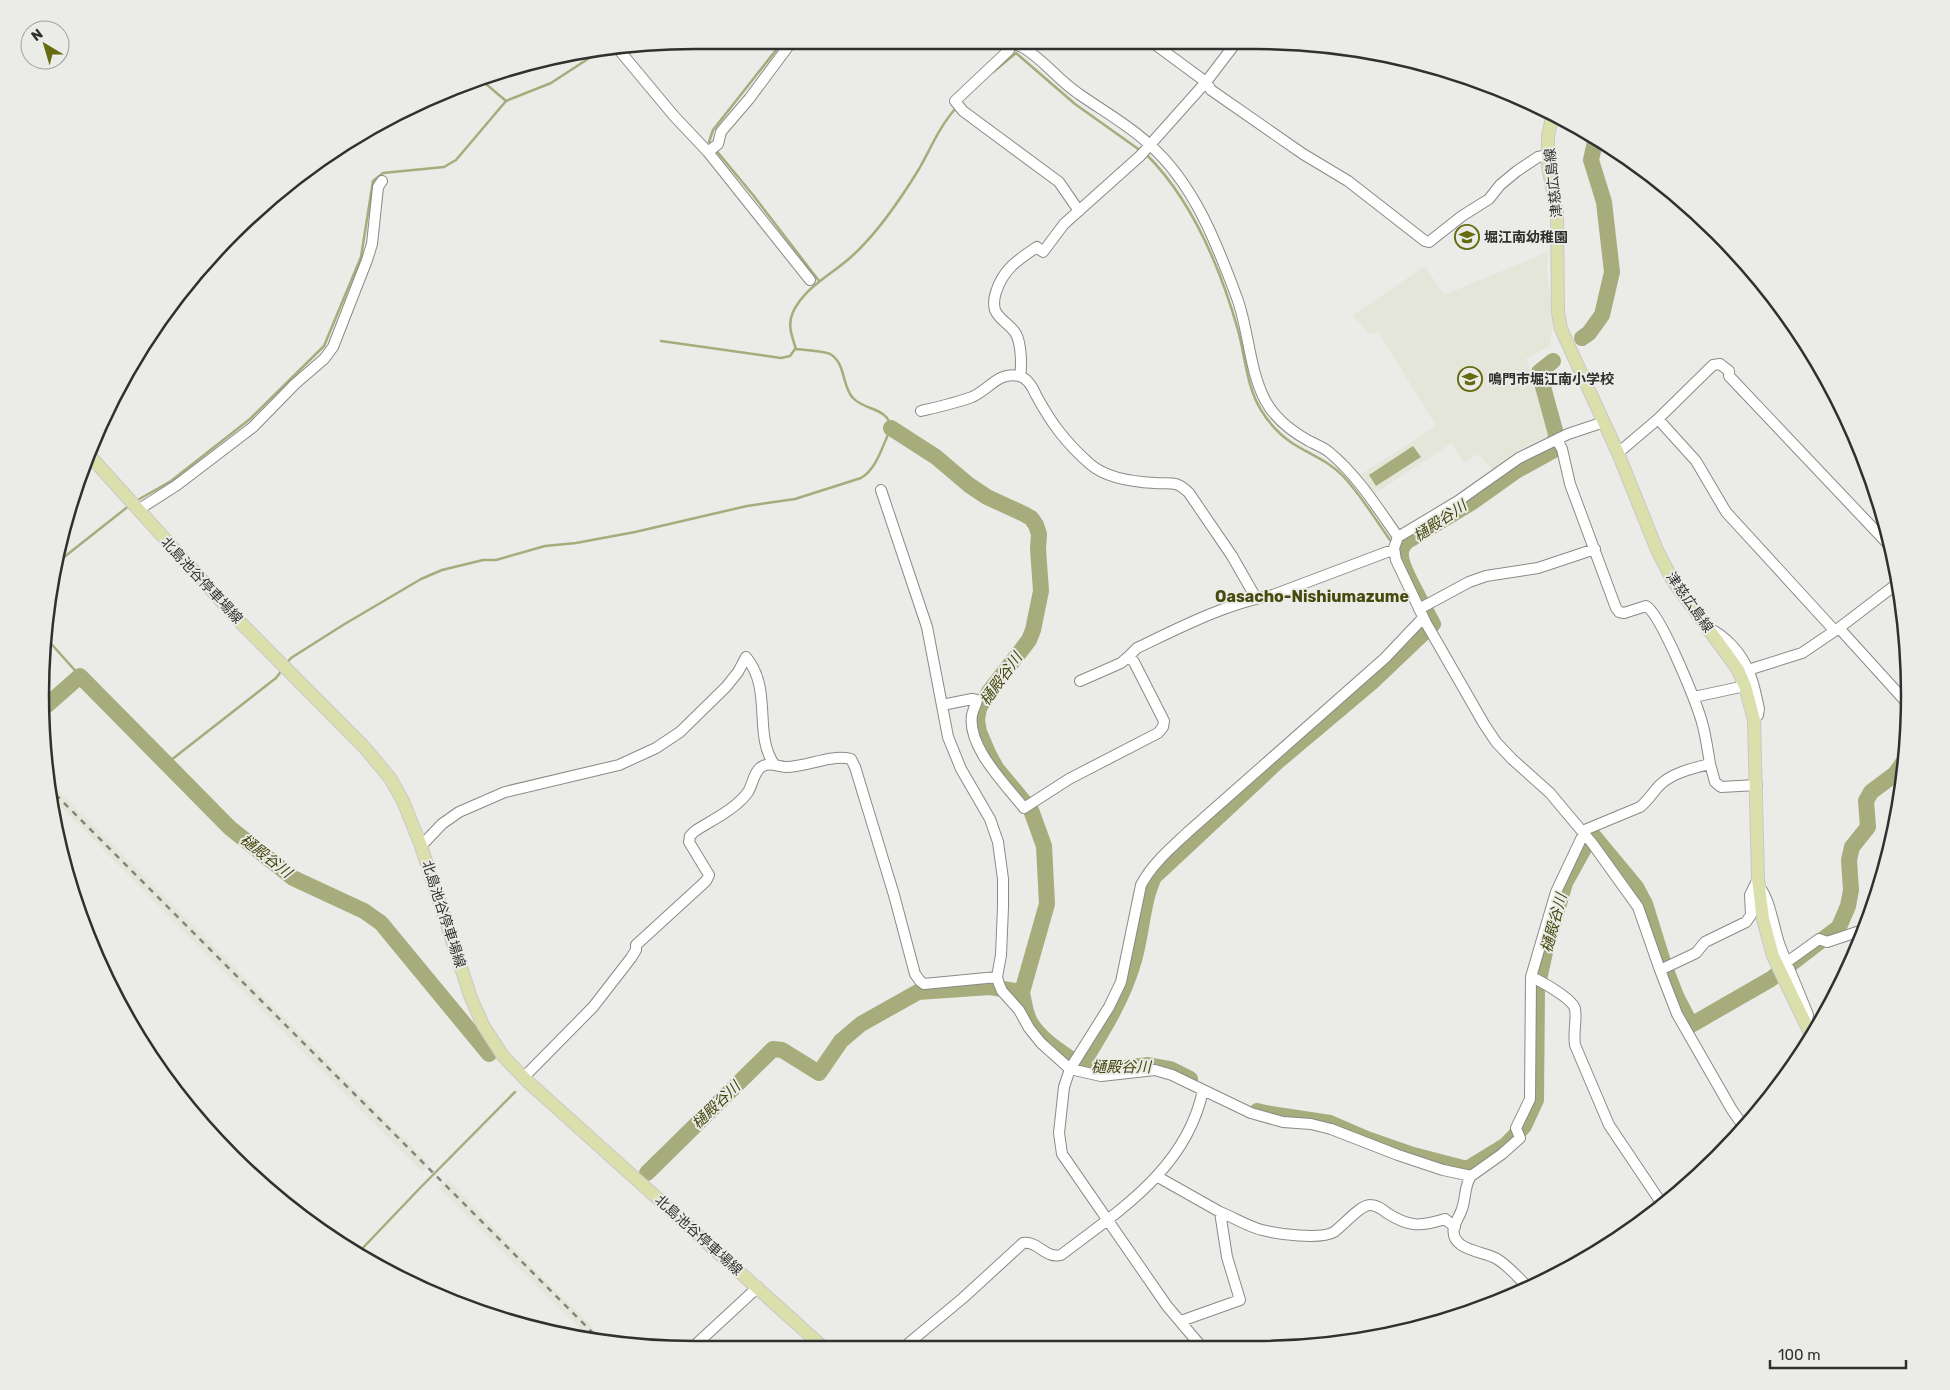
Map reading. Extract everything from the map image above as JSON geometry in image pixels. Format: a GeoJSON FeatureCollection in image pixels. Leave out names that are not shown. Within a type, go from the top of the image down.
{"type":"FeatureCollection","features":[{"type":"Feature","properties":{"kind":"main road","name":"津慈広島線"},"geometry":{"type":"LineString","coordinates":[[1551,120],[1548,136],[1548,166],[1557,213],[1558,312],[1561,329],[1618,454],[1657,550],[1673,580],[1738,670],[1745,686],[1754,720],[1759,883],[1763,919],[1773,956],[1808,1029]]}},
{"type":"Feature","properties":{"kind":"main road","name":"北島池谷停車場線"},"geometry":{"type":"LineString","coordinates":[[93,461],[242,624],[365,748],[390,778],[399,794],[421,846],[471,998],[482,1025],[503,1056],[816,1341]]}},
{"type":"Feature","properties":{"kind":"street"},"geometry":{"type":"LineString","coordinates":[[712,149],[721,132],[749,99],[786,49]]}},
{"type":"Feature","properties":{"kind":"street"},"geometry":{"type":"LineString","coordinates":[[1003,49],[955,101],[1060,182],[1079,212]]}},
{"type":"Feature","properties":{"kind":"street"},"geometry":{"type":"LineString","coordinates":[[1026,49],[1146,150],[1173,167],[1204,218],[1218,247],[1240,308],[1258,382],[1265,400],[1278,418],[1296,433],[1327,450],[1344,466],[1369,496],[1396,544],[1396,560],[1424,620],[1484,724],[1496,742],[1550,793],[1588,838],[1638,907],[1677,1014],[1692,1043],[1741,1121]]}},
{"type":"Feature","properties":{"kind":"street"},"geometry":{"type":"LineString","coordinates":[[1161,49],[1206,82],[1212,90],[1227,101],[1303,154],[1348,181],[1425,241],[1429,242],[1462,216],[1490,199],[1500,185],[1517,171],[1538,158],[1548,155]]}},
{"type":"Feature","properties":{"kind":"street"},"geometry":{"type":"LineString","coordinates":[[1020,376],[1019,344],[1016,334],[996,312],[993,302],[999,282],[1009,266],[1037,246],[1043,252],[1064,224],[1146,150],[1206,82],[1231,49]]}},
{"type":"Feature","properties":{"kind":"street"},"geometry":{"type":"LineString","coordinates":[[622,53],[674,116],[712,149],[810,280]]}},
{"type":"Feature","properties":{"kind":"street"},"geometry":{"type":"LineString","coordinates":[[134,506],[177,485],[252,427],[295,384],[324,359],[333,347],[367,260],[372,244],[378,186],[382,181]]}},
{"type":"Feature","properties":{"kind":"street"},"geometry":{"type":"LineString","coordinates":[[1618,454],[1658,420],[1713,366],[1720,364],[1727,369],[1729,376],[1881,537]]}},
{"type":"Feature","properties":{"kind":"street"},"geometry":{"type":"LineString","coordinates":[[921,411],[975,396],[994,381],[1004,376],[1020,376],[1027,380],[1049,420],[1062,437],[1101,472],[1114,477],[1155,483],[1170,482],[1181,485],[1189,493],[1232,556],[1256,598]]}},
{"type":"Feature","properties":{"kind":"street"},"geometry":{"type":"LineString","coordinates":[[1658,420],[1696,461],[1726,512],[1901,696]]}},
{"type":"Feature","properties":{"kind":"street"},"geometry":{"type":"LineString","coordinates":[[1080,681],[1122,663],[1137,648],[1195,620],[1256,598],[1273,595],[1387,552],[1518,458],[1568,434],[1604,422]]}},
{"type":"Feature","properties":{"kind":"street"},"geometry":{"type":"LineString","coordinates":[[1555,441],[1562,449],[1570,484],[1619,612],[1624,613],[1646,606],[1650,608],[1661,624],[1694,697],[1703,727],[1715,782],[1721,787],[1757,785]]}},
{"type":"Feature","properties":{"kind":"street"},"geometry":{"type":"LineString","coordinates":[[881,490],[926,628],[948,737],[961,769],[990,819],[998,842],[1003,879],[999,984],[1041,1043],[1073,1064],[1101,1076],[1155,1070],[1172,1075],[1251,1113],[1283,1122],[1331,1128],[1398,1155],[1442,1170],[1467,1174],[1516,1143],[1518,1123],[1530,1100],[1536,979],[1560,880],[1581,839],[1588,838]]}},
{"type":"Feature","properties":{"kind":"street"},"geometry":{"type":"LineString","coordinates":[[1197,1341],[1167,1306],[1062,1154],[1059,1133],[1064,1087],[1073,1064],[1109,1007],[1121,982],[1141,885],[1157,862],[1195,826],[1385,658],[1424,620],[1469,582],[1486,576],[1538,568],[1595,549]]}},
{"type":"Feature","properties":{"kind":"street"},"geometry":{"type":"LineString","coordinates":[[1750,669],[1802,653],[1837,630],[1892,588]]}},
{"type":"Feature","properties":{"kind":"street"},"geometry":{"type":"LineString","coordinates":[[1708,628],[1720,633],[1750,669],[1759,709],[1754,720]]}},
{"type":"Feature","properties":{"kind":"street"},"geometry":{"type":"LineString","coordinates":[[942,705],[977,700],[972,715],[973,726],[981,752],[987,763],[1024,808],[1069,778],[1158,732],[1163,727],[1164,721],[1134,662],[1129,656]]}},
{"type":"Feature","properties":{"kind":"street"},"geometry":{"type":"LineString","coordinates":[[421,846],[442,824],[459,812],[505,792],[619,764],[656,748],[680,732],[726,687],[738,672],[746,657],[757,676],[763,698],[767,754],[774,764]]}},
{"type":"Feature","properties":{"kind":"street"},"geometry":{"type":"LineString","coordinates":[[1694,697],[1745,686]]}},
{"type":"Feature","properties":{"kind":"street"},"geometry":{"type":"LineString","coordinates":[[524,1077],[592,1007],[631,958],[636,950],[636,945],[706,881],[709,875],[689,842],[690,836],[740,800],[748,792],[757,772],[762,766],[774,764],[786,767],[841,757],[851,759],[894,895],[915,974],[924,984],[999,984]]}},
{"type":"Feature","properties":{"kind":"street"},"geometry":{"type":"LineString","coordinates":[[1588,838],[1587,829],[1640,808],[1656,789],[1669,778],[1710,764]]}},
{"type":"Feature","properties":{"kind":"street"},"geometry":{"type":"LineString","coordinates":[[1660,970],[1696,953],[1705,942],[1746,922],[1752,915],[1750,895],[1759,883],[1766,894],[1773,924],[1808,1015],[1808,1029]]}},
{"type":"Feature","properties":{"kind":"street"},"geometry":{"type":"LineString","coordinates":[[1787,962],[1819,939],[1827,942],[1856,932]]}},
{"type":"Feature","properties":{"kind":"street"},"geometry":{"type":"LineString","coordinates":[[1536,979],[1571,1002],[1575,1009],[1573,1034],[1575,1045],[1603,1113],[1659,1199]]}},
{"type":"Feature","properties":{"kind":"street"},"geometry":{"type":"LineString","coordinates":[[911,1341],[963,1298],[1023,1243],[1036,1244],[1055,1257],[1061,1255],[1108,1219],[1158,1176],[1187,1136],[1200,1107],[1203,1090]]}},
{"type":"Feature","properties":{"kind":"street"},"geometry":{"type":"LineString","coordinates":[[1158,1176],[1220,1212],[1261,1230],[1300,1235],[1332,1233],[1361,1208],[1369,1205],[1379,1207],[1401,1222],[1413,1226],[1451,1224],[1462,1210],[1467,1174]]}},
{"type":"Feature","properties":{"kind":"street"},"geometry":{"type":"LineString","coordinates":[[1180,1322],[1240,1300],[1226,1257],[1220,1212]]}},
{"type":"Feature","properties":{"kind":"street"},"geometry":{"type":"LineString","coordinates":[[1451,1224],[1459,1242],[1468,1249],[1496,1258],[1523,1283]]}},
{"type":"Feature","properties":{"kind":"street"},"geometry":{"type":"LineString","coordinates":[[700,1341],[758,1287]]}},
{"type":"Feature","properties":{"kind":"shaded area","name":"鳴門市堀江南小学校"},"geometry":{"type":"Polygon","coordinates":[[[1548,252],[1547,270],[1554,323],[1549,347],[1526,358],[1541,400],[1550,438],[1539,442],[1493,470],[1478,454],[1464,463],[1452,443],[1374,494],[1360,475],[1436,426],[1378,331],[1370,335],[1353,315],[1425,266],[1444,295],[1548,252]]]}},
{"type":"Feature","properties":{"kind":"shaded area"},"geometry":{"type":"Polygon","coordinates":[[[1413,446],[1421,457],[1376,486],[1369,475],[1413,446]]]}},
{"type":"Feature","properties":{"kind":"shaded area"},"geometry":{"type":"Polygon","coordinates":[[[55,787],[430,1164],[422,1172],[58,804],[55,787]]]}},
{"type":"Feature","properties":{"kind":"shaded area"},"geometry":{"type":"Polygon","coordinates":[[[447,1179],[600,1334],[582,1331],[438,1187],[447,1179]]]}},
{"type":"Feature","properties":{"kind":"waterway"},"geometry":{"type":"LineString","coordinates":[[712,144],[709,142],[713,130],[777,49]]}},
{"type":"Feature","properties":{"kind":"waterway"},"geometry":{"type":"LineString","coordinates":[[993,72],[1016,53],[1075,104],[1141,151]]}},
{"type":"Feature","properties":{"kind":"waterway"},"geometry":{"type":"LineString","coordinates":[[136,501],[171,481],[250,419],[324,346],[361,257],[373,181],[383,173],[444,167],[456,160],[506,101],[551,83],[590,57]]}},
{"type":"Feature","properties":{"kind":"waterway"},"geometry":{"type":"LineString","coordinates":[[486,84],[506,101]]}},
{"type":"Feature","properties":{"kind":"waterway"},"geometry":{"type":"LineString","coordinates":[[286,664],[291,658],[343,625],[421,579],[442,570],[483,560],[496,560],[545,546],[576,543],[635,532],[747,506],[795,499],[861,478],[867,474],[879,456],[891,428],[889,421],[881,413],[853,398],[847,388],[839,363],[830,354],[796,349],[790,321],[793,312],[804,295],[861,248],[888,216],[919,169],[941,129],[957,107]]}},
{"type":"Feature","properties":{"kind":"waterway","name":"樋殿谷川"},"geometry":{"type":"LineString","coordinates":[[1582,338],[1589,333],[1602,315],[1612,272],[1604,202],[1591,160],[1594,145]]}},
{"type":"Feature","properties":{"kind":"waterway"},"geometry":{"type":"LineString","coordinates":[[715,149],[819,281]]}},
{"type":"Feature","properties":{"kind":"waterway"},"geometry":{"type":"LineString","coordinates":[[1146,154],[1178,192],[1203,236],[1231,306],[1252,392],[1261,410],[1275,428],[1288,440],[1325,462],[1343,476],[1393,542]]}},
{"type":"Feature","properties":{"kind":"waterway"},"geometry":{"type":"LineString","coordinates":[[661,341],[781,358],[790,356],[795,349]]}},
{"type":"Feature","properties":{"kind":"waterway","name":"樋殿谷川"},"geometry":{"type":"LineString","coordinates":[[1022,992],[1027,1015],[1035,1029],[1053,1047],[1081,1066],[1097,1041],[1124,988],[1137,950],[1147,897],[1154,877],[1277,762],[1371,683],[1433,624],[1409,580],[1402,562],[1402,547],[1406,542],[1471,503],[1516,471],[1554,450],[1556,434],[1539,372],[1553,361]]}},
{"type":"Feature","properties":{"kind":"waterway","name":"樋殿谷川"},"geometry":{"type":"LineString","coordinates":[[647,1173],[773,1049],[782,1050],[819,1073],[841,1041],[861,1024],[918,992],[990,987],[1022,992],[1047,904],[1044,846],[1031,810],[996,768],[988,753],[979,732],[977,720],[979,708],[1029,640],[1033,630],[1041,591],[1038,549],[1039,534],[1031,518],[987,497],[969,485],[936,457],[891,428]]}},
{"type":"Feature","properties":{"kind":"waterway"},"geometry":{"type":"LineString","coordinates":[[64,557],[130,505]]}},
{"type":"Feature","properties":{"kind":"waterway"},"geometry":{"type":"LineString","coordinates":[[51,643],[80,676]]}},
{"type":"Feature","properties":{"kind":"waterway"},"geometry":{"type":"LineString","coordinates":[[166,764],[276,678],[282,670]]}},
{"type":"Feature","properties":{"kind":"waterway","name":"樋殿谷川"},"geometry":{"type":"LineString","coordinates":[[49,703],[80,676],[230,828],[293,878],[364,911],[381,923],[489,1054]]}},
{"type":"Feature","properties":{"kind":"waterway","name":"樋殿谷川"},"geometry":{"type":"LineString","coordinates":[[1257,1111],[1330,1123],[1367,1139],[1413,1155],[1467,1169],[1506,1145],[1524,1126],[1536,1100],[1537,989],[1545,952],[1565,883],[1592,834],[1636,887],[1645,904],[1664,965],[1676,996],[1691,1025],[1771,979],[1839,927],[1848,906],[1851,890],[1849,860],[1852,847],[1868,827],[1866,801],[1871,792],[1897,772]]}},
{"type":"Feature","properties":{"kind":"waterway","name":"樋殿谷川"},"geometry":{"type":"LineString","coordinates":[[1081,1066],[1097,1070],[1148,1065],[1170,1069],[1190,1079]]}},
{"type":"Feature","properties":{"kind":"waterway"},"geometry":{"type":"LineString","coordinates":[[362,1249],[515,1092]]}},
{"type":"Feature","properties":{"kind":"railway"},"geometry":{"type":"LineString","coordinates":[[57,796],[593,1333]]}},
{"type":"Feature","properties":{"kind":"place","name":"堀江南幼稚園"},"geometry":{"type":"Point","coordinates":[1467,237]}},
{"type":"Feature","properties":{"kind":"place","name":"鳴門市堀江南小学校"},"geometry":{"type":"Point","coordinates":[1470,379]}},
{"type":"Feature","properties":{"kind":"district","name":"Oasacho-Nishiumazume"},"geometry":{"type":"Point","coordinates":[1312,596]}}]}
